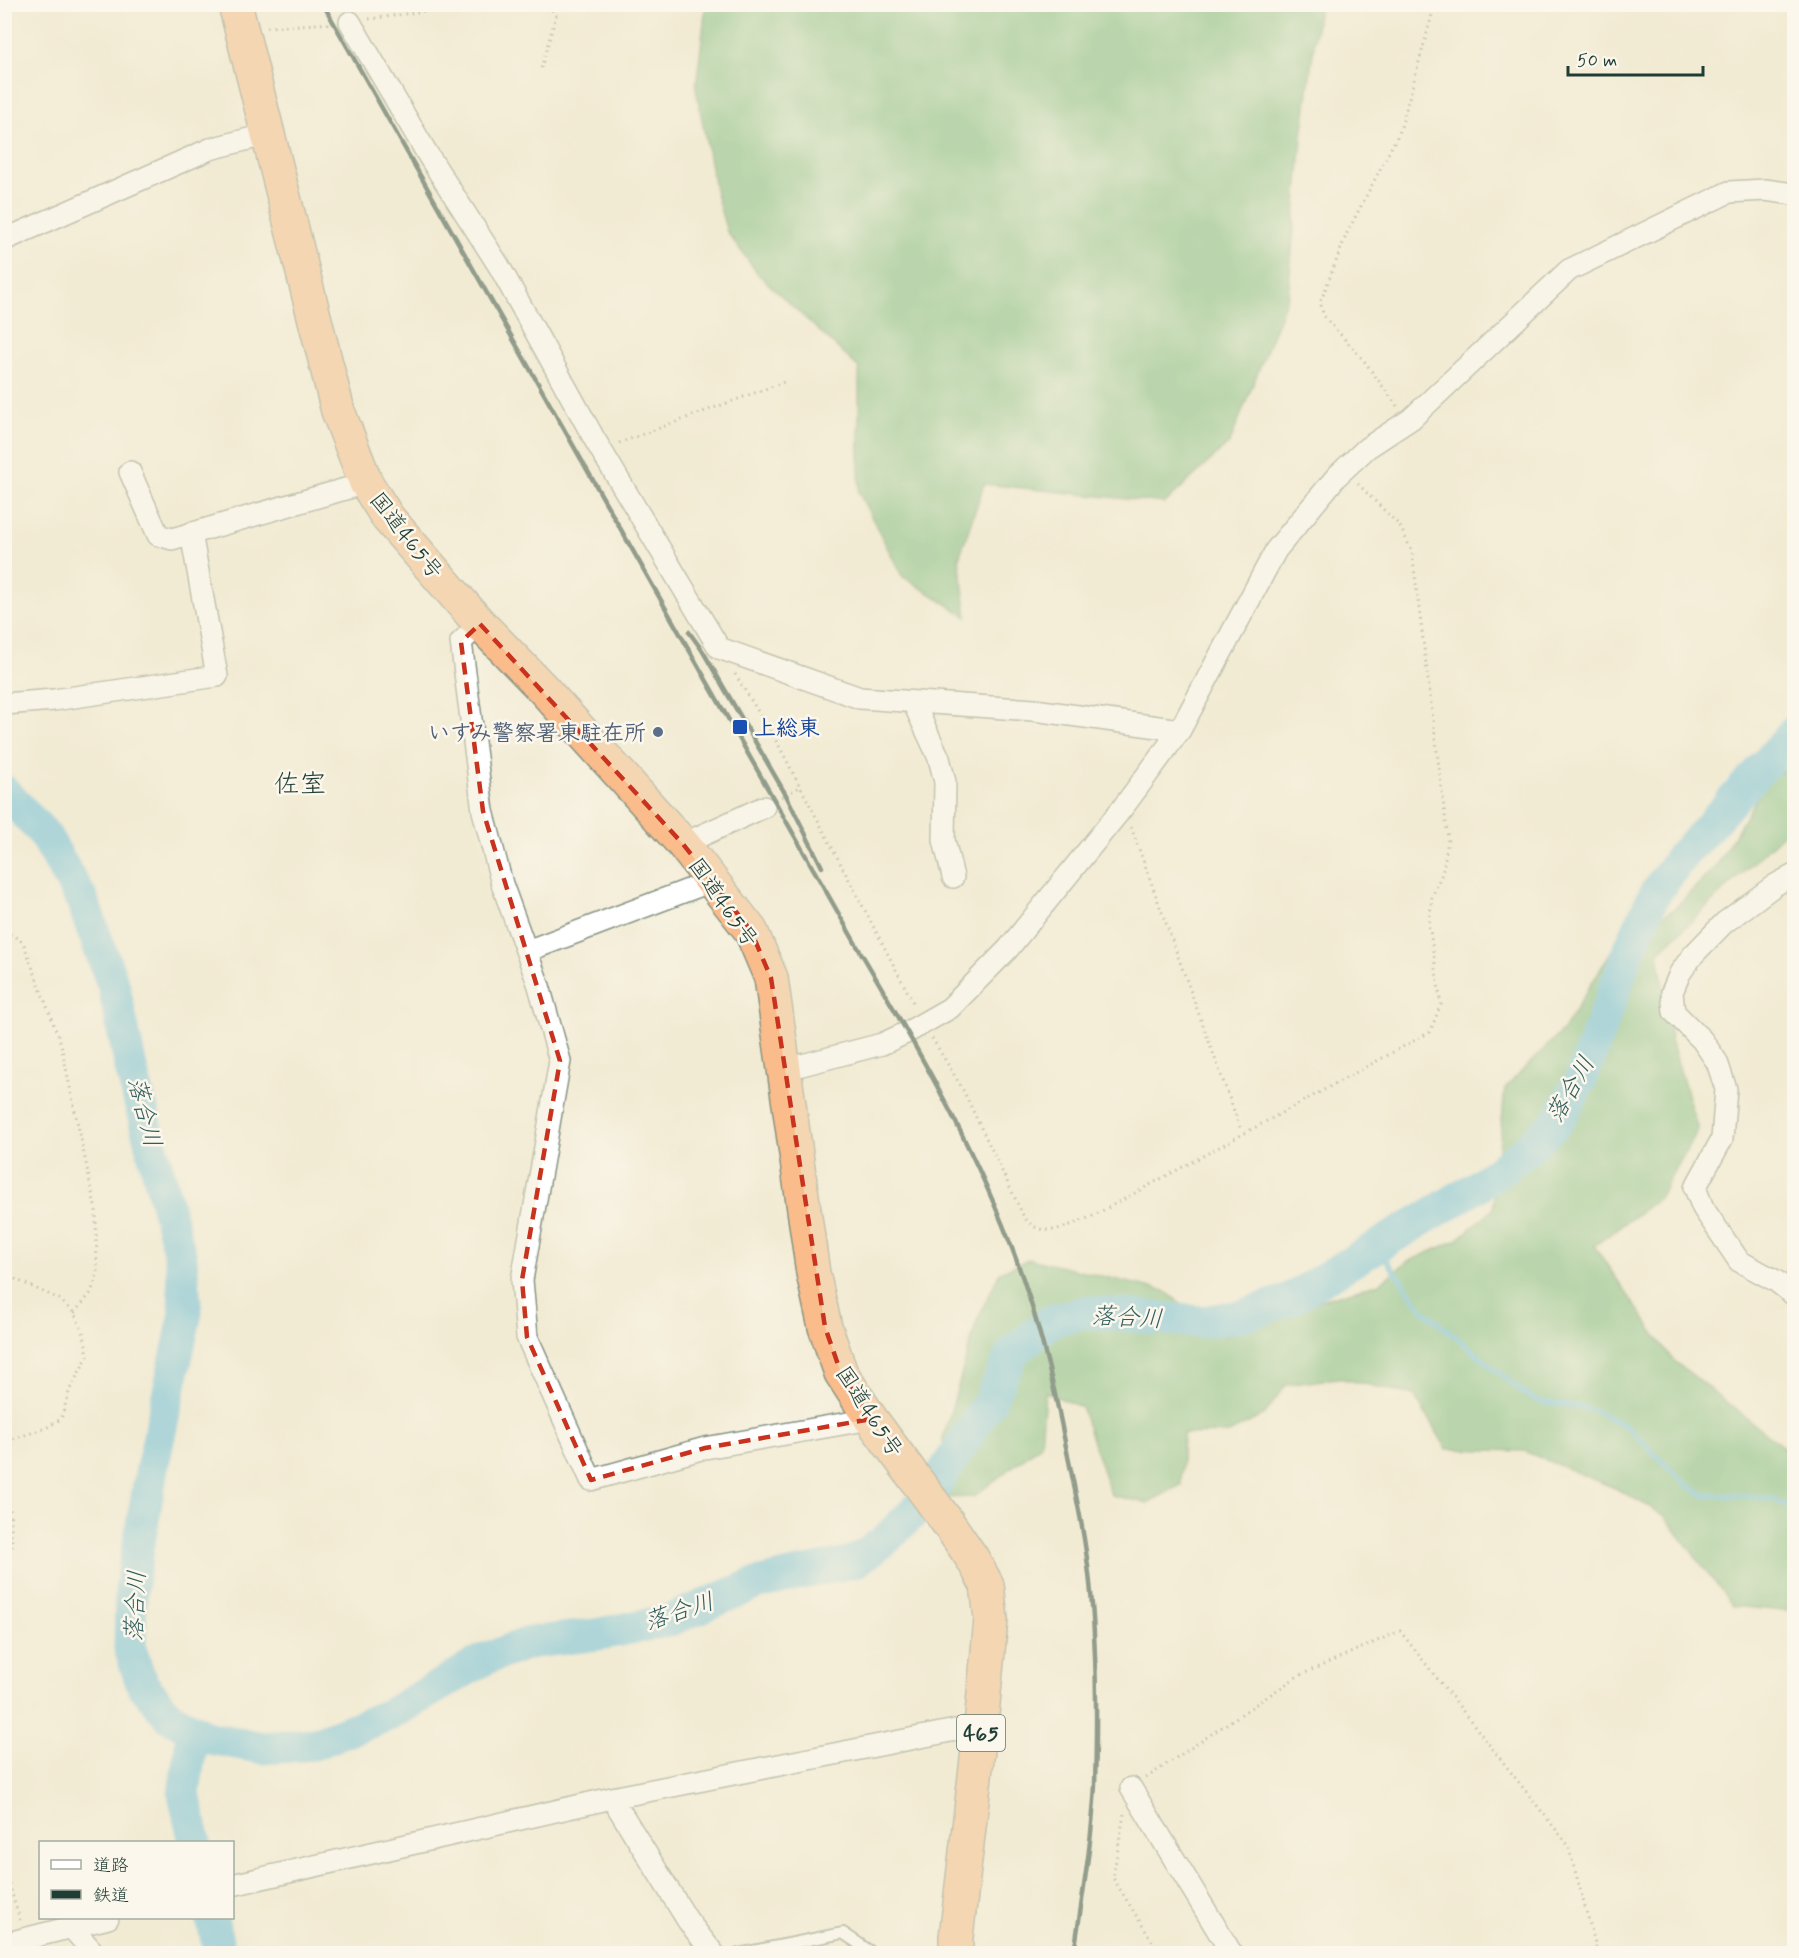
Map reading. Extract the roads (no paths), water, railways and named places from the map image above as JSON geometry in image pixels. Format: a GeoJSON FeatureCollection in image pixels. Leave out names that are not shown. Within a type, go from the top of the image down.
{"type":"FeatureCollection","features":[{"type":"Feature","properties":{"kind":"highway","name":"国道465号"},"geometry":{"type":"LineString","coordinates":[[238,17],[338,411],[366,483],[388,518],[480,624],[544,690],[683,844],[751,931],[771,978],[813,1273],[825,1327],[841,1373],[900,1459],[948,1523],[987,1585],[991,1619],[956,1953]]}},
{"type":"Feature","properties":{"kind":"street"},"geometry":{"type":"LineString","coordinates":[[350,22],[428,155],[499,266],[600,450],[719,648],[860,698],[1034,710],[1180,730]]}},
{"type":"Feature","properties":{"kind":"street"},"geometry":{"type":"LineString","coordinates":[[4,240],[210,150],[268,134]]}},
{"type":"Feature","properties":{"kind":"street"},"geometry":{"type":"LineString","coordinates":[[783,1070],[882,1044],[923,1023],[950,1008],[1008,949],[1124,806],[1180,730],[1276,549],[1344,470],[1367,448],[1411,419],[1569,270],[1729,192],[1765,190],[1794,194]]}},
{"type":"Feature","properties":{"kind":"street"},"geometry":{"type":"LineString","coordinates":[[130,472],[158,535],[172,538],[366,483]]}},
{"type":"Feature","properties":{"kind":"street"},"geometry":{"type":"LineString","coordinates":[[4,704],[54,700],[217,676],[191,533]]}},
{"type":"Feature","properties":{"kind":"street"},"geometry":{"type":"LineString","coordinates":[[480,624],[461,642],[483,810],[502,884],[539,986],[560,1061],[522,1280],[527,1337],[591,1480],[705,1448],[872,1419]]}},
{"type":"Feature","properties":{"kind":"street"},"geometry":{"type":"LineString","coordinates":[[913,702],[939,758],[945,782],[944,840],[953,877]]}},
{"type":"Feature","properties":{"kind":"street"},"geometry":{"type":"LineString","coordinates":[[683,844],[764,807]]}},
{"type":"Feature","properties":{"kind":"street"},"geometry":{"type":"LineString","coordinates":[[1794,875],[1774,885],[1724,923],[1680,972],[1672,992],[1674,1012],[1702,1040],[1717,1062],[1726,1089],[1722,1139],[1695,1188],[1703,1208],[1740,1261],[1776,1281],[1794,1295]]}},
{"type":"Feature","properties":{"kind":"street"},"geometry":{"type":"LineString","coordinates":[[527,951],[712,881]]}},
{"type":"Feature","properties":{"kind":"street"},"geometry":{"type":"LineString","coordinates":[[234,1884],[612,1798],[981,1725]]}},
{"type":"Feature","properties":{"kind":"street"},"geometry":{"type":"LineString","coordinates":[[1131,1788],[1232,1953]]}},
{"type":"Feature","properties":{"kind":"street"},"geometry":{"type":"LineString","coordinates":[[612,1798],[688,1921],[714,1953]]}},
{"type":"Feature","properties":{"kind":"street"},"geometry":{"type":"LineString","coordinates":[[4,1944],[101,1919]]}},
{"type":"Feature","properties":{"kind":"street"},"geometry":{"type":"LineString","coordinates":[[71,1927],[94,1953]]}},
{"type":"Feature","properties":{"kind":"lane"},"geometry":{"type":"LineString","coordinates":[[738,1953],[843,1934],[874,1953]]}},
{"type":"Feature","properties":{"kind":"waterway","name":"落合川"},"geometry":{"type":"LineString","coordinates":[[4,791],[45,835],[82,900],[114,987],[131,1068],[181,1259],[186,1313],[151,1473],[131,1589],[130,1649],[142,1684],[170,1717],[209,1738],[263,1748],[314,1744],[391,1714],[485,1659],[529,1643],[600,1634],[670,1620],[755,1584],[856,1561],[884,1541],[925,1501],[989,1402],[1013,1352],[1050,1321],[1086,1312],[1202,1322],[1241,1316],[1288,1300],[1478,1186],[1520,1155],[1557,1122],[1581,1079],[1629,950],[1655,893],[1682,856],[1794,732]]}},
{"type":"Feature","properties":{"kind":"waterway"},"geometry":{"type":"LineString","coordinates":[[1377,1247],[1422,1309],[1526,1395],[1541,1402],[1582,1407],[1600,1413],[1627,1427],[1687,1485],[1705,1495],[1773,1499],[1794,1509]]}},
{"type":"Feature","properties":{"kind":"waterway"},"geometry":{"type":"LineString","coordinates":[[193,1730],[184,1794],[195,1841]]}},
{"type":"Feature","properties":{"kind":"waterway"},"geometry":{"type":"LineString","coordinates":[[212,1919],[220,1954]]}},
{"type":"Feature","properties":{"kind":"railway"},"geometry":{"type":"LineString","coordinates":[[323,4],[920,1055],[977,1166],[1010,1243],[1035,1315],[1054,1388],[1082,1528],[1092,1608],[1096,1684],[1094,1806],[1074,1954]]}},
{"type":"Feature","properties":{"kind":"railway"},"geometry":{"type":"LineString","coordinates":[[689,632],[702,650],[786,795],[822,867]]}},
{"type":"Feature","properties":{"kind":"place","name":"上総東"},"geometry":{"type":"Point","coordinates":[740,727]}},
{"type":"Feature","properties":{"kind":"place","name":"いすみ警察署東駐在所"},"geometry":{"type":"Point","coordinates":[658,732]}},
{"type":"Feature","properties":{"kind":"district","name":"佐室"},"geometry":{"type":"Point","coordinates":[300,783]}}]}
